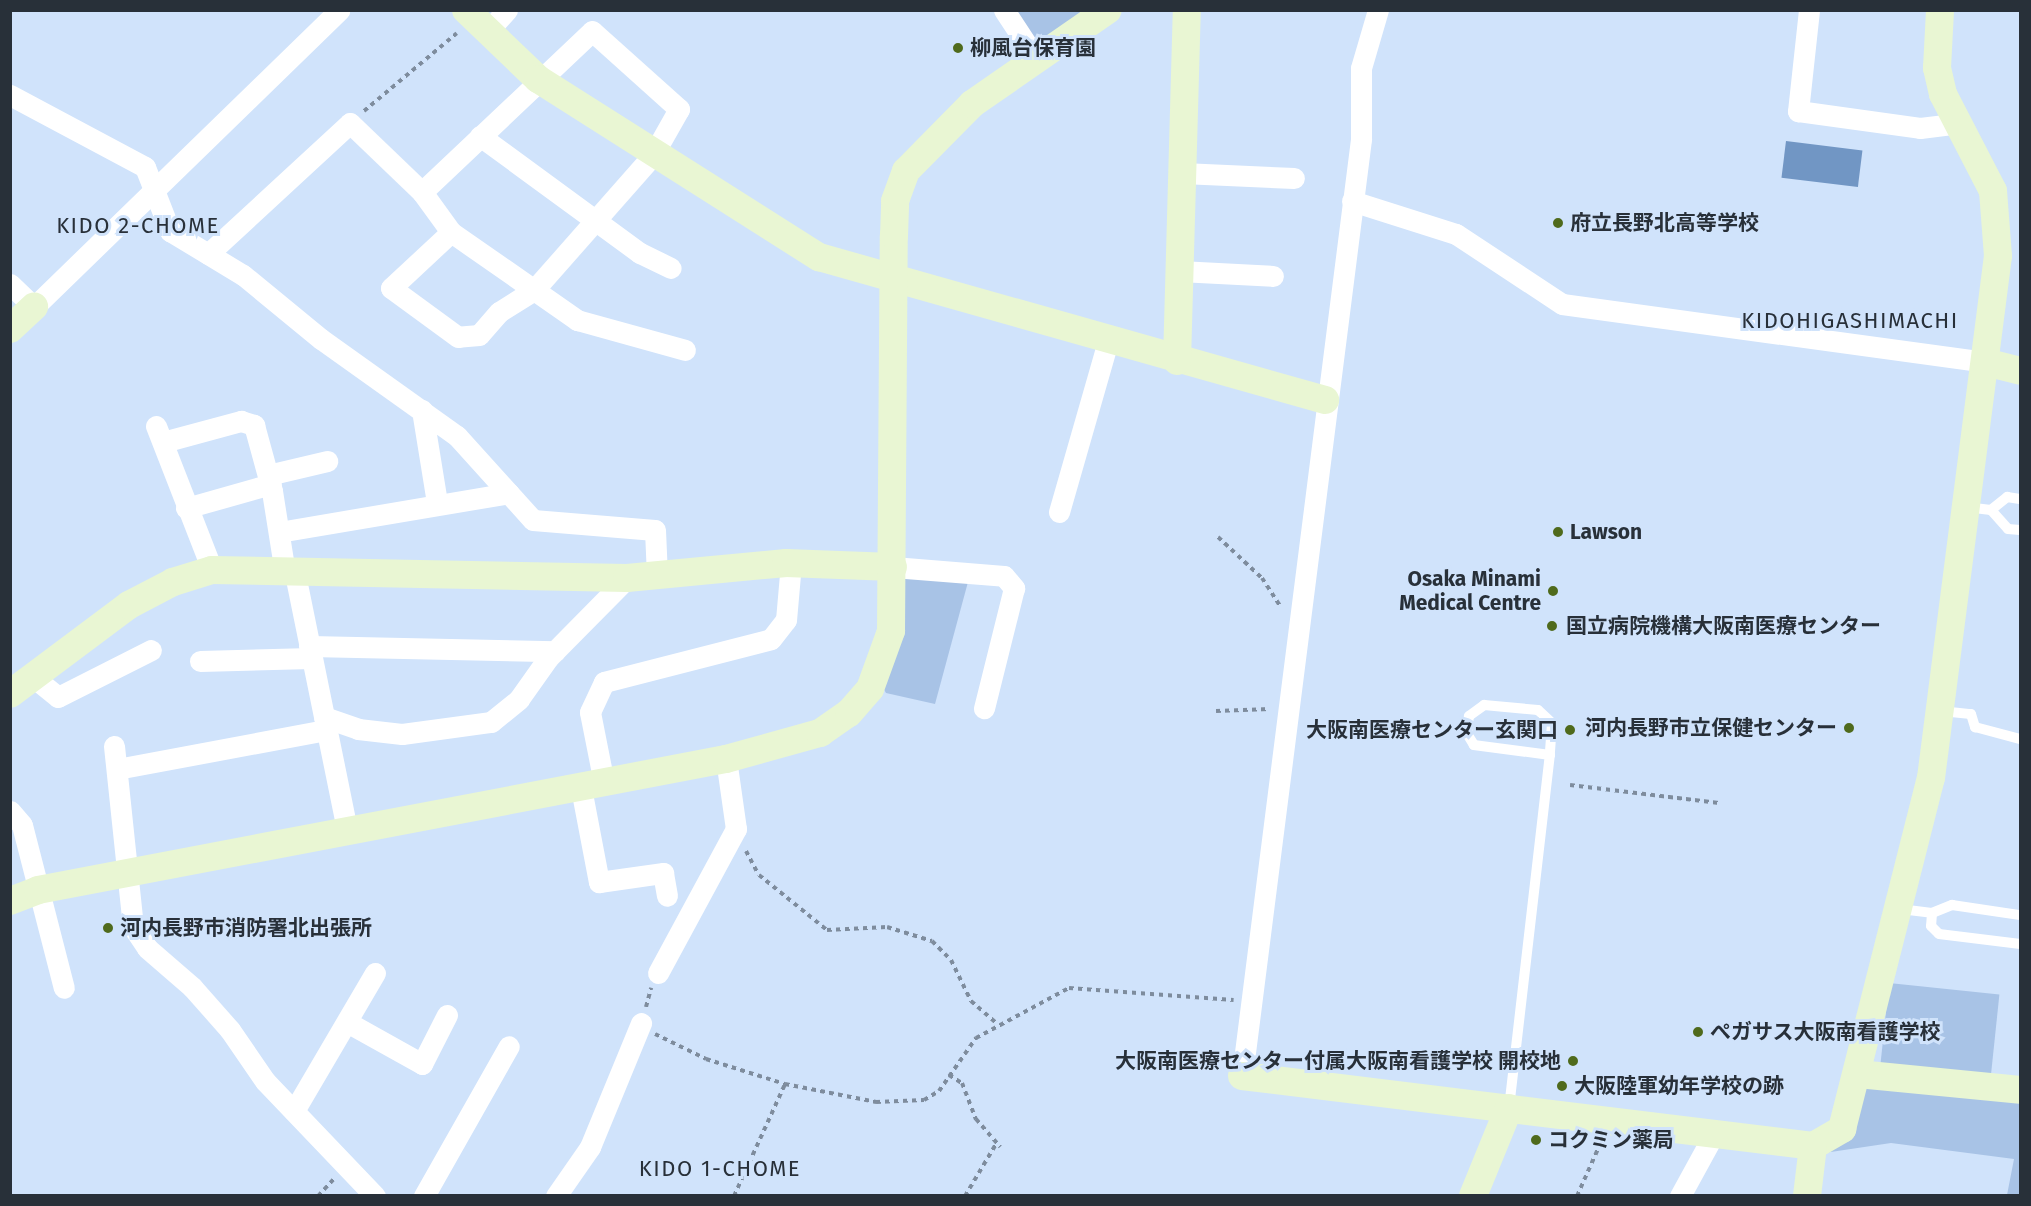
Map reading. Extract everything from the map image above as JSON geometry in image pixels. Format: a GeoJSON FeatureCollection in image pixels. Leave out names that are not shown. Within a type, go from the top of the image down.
{"type":"FeatureCollection","features":[{"type":"Feature","properties":{"kind":"street"},"geometry":{"type":"LineString","coordinates":[[10,329],[339,10]]}},
{"type":"Feature","properties":{"kind":"street"},"geometry":{"type":"LineString","coordinates":[[507,10],[476,20],[538,79],[653,155],[819,257],[1177,361],[1325,400]]}},
{"type":"Feature","properties":{"kind":"street"},"geometry":{"type":"LineString","coordinates":[[1004,10],[1037,60]]}},
{"type":"Feature","properties":{"kind":"street"},"geometry":{"type":"LineString","coordinates":[[10,902],[38,890],[726,759],[820,733],[849,713],[870,689],[891,632],[895,201],[906,171],[928,142],[972,104],[1108,10]]}},
{"type":"Feature","properties":{"kind":"street"},"geometry":{"type":"LineString","coordinates":[[1177,361],[1187,10]]}},
{"type":"Feature","properties":{"kind":"street"},"geometry":{"type":"LineString","coordinates":[[1378,10],[1361,68],[1361,139],[1325,400],[1242,1076],[1813,1146],[1842,1129],[1900,909],[1941,711],[1978,508],[1985,362],[1998,222],[1994,191],[1960,123],[1937,68],[1940,10]]}},
{"type":"Feature","properties":{"kind":"street"},"geometry":{"type":"LineString","coordinates":[[1809,10],[1798,111],[1920,128],[1960,123]]}},
{"type":"Feature","properties":{"kind":"street"},"geometry":{"type":"LineString","coordinates":[[422,192],[538,79],[592,31],[679,109],[653,155],[534,289],[499,312],[479,335],[458,337],[391,288],[451,232]]}},
{"type":"Feature","properties":{"kind":"street"},"geometry":{"type":"LineString","coordinates":[[10,95],[145,167],[170,231],[208,254],[422,410],[479,456],[533,520],[655,530],[657,576]]}},
{"type":"Feature","properties":{"kind":"street"},"geometry":{"type":"LineString","coordinates":[[208,254],[350,123],[422,192],[451,232],[577,320],[685,350]]}},
{"type":"Feature","properties":{"kind":"street"},"geometry":{"type":"LineString","coordinates":[[480,136],[671,268]]}},
{"type":"Feature","properties":{"kind":"street"},"geometry":{"type":"LineString","coordinates":[[1182,173],[1294,178]]}},
{"type":"Feature","properties":{"kind":"street"},"geometry":{"type":"LineString","coordinates":[[1352,201],[1456,234],[1562,304],[1985,362],[2020,371]]}},
{"type":"Feature","properties":{"kind":"street"},"geometry":{"type":"LineString","coordinates":[[1179,271],[1273,276]]}},
{"type":"Feature","properties":{"kind":"street"},"geometry":{"type":"LineString","coordinates":[[10,284],[34,307]]}},
{"type":"Feature","properties":{"kind":"street"},"geometry":{"type":"LineString","coordinates":[[1059,512],[1108,341]]}},
{"type":"Feature","properties":{"kind":"street"},"geometry":{"type":"LineString","coordinates":[[422,410],[437,502]]}},
{"type":"Feature","properties":{"kind":"street"},"geometry":{"type":"LineString","coordinates":[[212,570],[186,508],[160,434],[241,421],[254,425],[269,480],[279,532],[311,652],[347,830]]}},
{"type":"Feature","properties":{"kind":"street"},"geometry":{"type":"LineString","coordinates":[[186,508],[327,461]]}},
{"type":"Feature","properties":{"kind":"street"},"geometry":{"type":"LineString","coordinates":[[279,532],[437,502],[509,493]]}},
{"type":"Feature","properties":{"kind":"street"},"geometry":{"type":"LineString","coordinates":[[667,896],[663,873],[589,883],[593,785],[590,712],[604,682],[771,639],[786,620],[791,563]]}},
{"type":"Feature","properties":{"kind":"street"},"geometry":{"type":"LineString","coordinates":[[10,694],[129,605],[173,582],[212,570],[627,578],[791,563],[893,567],[1004,576],[1014,588],[984,708]]}},
{"type":"Feature","properties":{"kind":"street"},"geometry":{"type":"LineString","coordinates":[[117,769],[325,723],[402,734],[491,722],[519,699],[555,651],[623,587],[627,578]]}},
{"type":"Feature","properties":{"kind":"street"},"geometry":{"type":"LineString","coordinates":[[32,676],[58,698],[151,650]]}},
{"type":"Feature","properties":{"kind":"street"},"geometry":{"type":"LineString","coordinates":[[200,661],[311,652],[555,651]]}},
{"type":"Feature","properties":{"kind":"street"},"geometry":{"type":"LineString","coordinates":[[114,746],[133,927],[147,948],[192,987],[294,1111],[375,1196]]}},
{"type":"Feature","properties":{"kind":"street"},"geometry":{"type":"LineString","coordinates":[[658,973],[736,829],[726,759]]}},
{"type":"Feature","properties":{"kind":"street"},"geometry":{"type":"LineString","coordinates":[[10,811],[22,825],[64,988]]}},
{"type":"Feature","properties":{"kind":"street"},"geometry":{"type":"LineString","coordinates":[[294,1111],[375,973]]}},
{"type":"Feature","properties":{"kind":"street"},"geometry":{"type":"LineString","coordinates":[[347,1022],[422,1064],[447,1015]]}},
{"type":"Feature","properties":{"kind":"street"},"geometry":{"type":"LineString","coordinates":[[556,1196],[590,1148],[641,1023]]}},
{"type":"Feature","properties":{"kind":"street"},"geometry":{"type":"LineString","coordinates":[[424,1196],[509,1046]]}},
{"type":"Feature","properties":{"kind":"street"},"geometry":{"type":"LineString","coordinates":[[1857,1074],[2020,1090]]}},
{"type":"Feature","properties":{"kind":"street"},"geometry":{"type":"LineString","coordinates":[[1473,1196],[1509,1108]]}},
{"type":"Feature","properties":{"kind":"street"},"geometry":{"type":"LineString","coordinates":[[1680,1196],[1714,1134]]}},
{"type":"Feature","properties":{"kind":"street"},"geometry":{"type":"LineString","coordinates":[[1807,1196],[1813,1146]]}},
{"type":"Feature","properties":{"kind":"lane"},"geometry":{"type":"LineString","coordinates":[[1978,508],[2007,497],[2020,499]]}},
{"type":"Feature","properties":{"kind":"lane"},"geometry":{"type":"LineString","coordinates":[[1978,508],[2008,529],[2020,530]]}},
{"type":"Feature","properties":{"kind":"lane"},"geometry":{"type":"LineString","coordinates":[[1509,1108],[1550,755],[1552,723],[1538,710],[1484,705],[1469,716],[1467,734],[1474,745],[1550,755]]}},
{"type":"Feature","properties":{"kind":"lane"},"geometry":{"type":"LineString","coordinates":[[1941,711],[1971,714],[1975,727],[2020,739]]}},
{"type":"Feature","properties":{"kind":"lane"},"geometry":{"type":"LineString","coordinates":[[1900,909],[1932,914],[1952,905],[2020,915]]}},
{"type":"Feature","properties":{"kind":"lane"},"geometry":{"type":"LineString","coordinates":[[1932,914],[1931,926],[1939,934],[2020,944]]}},
{"type":"Feature","properties":{"kind":"path"},"geometry":{"type":"LineString","coordinates":[[350,123],[476,20]]}},
{"type":"Feature","properties":{"kind":"path"},"geometry":{"type":"LineString","coordinates":[[1218,537],[1262,578],[1296,632]]}},
{"type":"Feature","properties":{"kind":"path"},"geometry":{"type":"LineString","coordinates":[[1216,711],[1286,708]]}},
{"type":"Feature","properties":{"kind":"path"},"geometry":{"type":"LineString","coordinates":[[1570,785],[1719,803]]}},
{"type":"Feature","properties":{"kind":"path"},"geometry":{"type":"LineString","coordinates":[[736,829],[759,875],[814,924],[840,932],[887,927],[927,937],[951,960],[970,1001],[997,1024]]}},
{"type":"Feature","properties":{"kind":"path"},"geometry":{"type":"LineString","coordinates":[[658,973],[641,1023],[680,1048],[785,1084],[876,1102],[924,1100],[950,1075],[976,1038],[997,1024],[1075,987],[1250,1000]]}},
{"type":"Feature","properties":{"kind":"path"},"geometry":{"type":"LineString","coordinates":[[950,1075],[963,1083],[976,1119],[998,1146],[965,1196]]}},
{"type":"Feature","properties":{"kind":"path"},"geometry":{"type":"LineString","coordinates":[[734,1196],[785,1084]]}},
{"type":"Feature","properties":{"kind":"path"},"geometry":{"type":"LineString","coordinates":[[1577,1196],[1604,1132]]}},
{"type":"Feature","properties":{"kind":"shaded area"},"geometry":{"type":"Polygon","coordinates":[[[1011,11],[1095,11],[1038,49],[1011,11]]]}},
{"type":"Feature","properties":{"kind":"shaded area"},"geometry":{"type":"Polygon","coordinates":[[[1786,141],[1862,150],[1858,187],[1781,178],[1786,141]]]}},
{"type":"Feature","properties":{"kind":"shaded area"},"geometry":{"type":"Polygon","coordinates":[[[895,569],[968,582],[935,704],[886,693],[879,680],[895,569]]]}},
{"type":"Feature","properties":{"kind":"shaded area"},"geometry":{"type":"Polygon","coordinates":[[[1889,983],[1999,995],[1991,1078],[1880,1067],[1889,983]]]}},
{"type":"Feature","properties":{"kind":"shaded area"},"geometry":{"type":"Polygon","coordinates":[[[1864,1085],[2020,1100],[2020,1195],[2007,1195],[2014,1159],[1891,1143],[1824,1153],[1864,1085]]]}},
{"type":"Feature","properties":{"kind":"place","name":"柳風台保育園"},"geometry":{"type":"Point","coordinates":[958,48]}},
{"type":"Feature","properties":{"kind":"place","name":"府立長野北高等学校"},"geometry":{"type":"Point","coordinates":[1558,223]}},
{"type":"Feature","properties":{"kind":"place","name":"Lawson"},"geometry":{"type":"Point","coordinates":[1558,532]}},
{"type":"Feature","properties":{"kind":"place","name":"Osaka Minami Medical Centre"},"geometry":{"type":"Point","coordinates":[1553,591]}},
{"type":"Feature","properties":{"kind":"place","name":"国立病院機構大阪南医療センター"},"geometry":{"type":"Point","coordinates":[1552,626]}},
{"type":"Feature","properties":{"kind":"place","name":"河内長野市立保健センター"},"geometry":{"type":"Point","coordinates":[1849,728]}},
{"type":"Feature","properties":{"kind":"place","name":"大阪南医療センター玄関口"},"geometry":{"type":"Point","coordinates":[1570,730]}},
{"type":"Feature","properties":{"kind":"place","name":"河内長野市消防署北出張所"},"geometry":{"type":"Point","coordinates":[108,928]}},
{"type":"Feature","properties":{"kind":"place","name":"ぺガサス大阪南看護学校"},"geometry":{"type":"Point","coordinates":[1698,1032]}},
{"type":"Feature","properties":{"kind":"place","name":"大阪南医療センター付属大阪南看護学校 開校地"},"geometry":{"type":"Point","coordinates":[1573,1061]}},
{"type":"Feature","properties":{"kind":"place","name":"大阪陸軍幼年学校の跡"},"geometry":{"type":"Point","coordinates":[1562,1086]}},
{"type":"Feature","properties":{"kind":"place","name":"コクミン薬局"},"geometry":{"type":"Point","coordinates":[1536,1140]}},
{"type":"Feature","properties":{"kind":"district","name":"KIDO 2-CHOME"},"geometry":{"type":"Point","coordinates":[138,226]}},
{"type":"Feature","properties":{"kind":"district","name":"KIDOHIGASHIMACHI"},"geometry":{"type":"Point","coordinates":[1850,321]}},
{"type":"Feature","properties":{"kind":"district","name":"KIDO 1-CHOME"},"geometry":{"type":"Point","coordinates":[720,1169]}}]}
